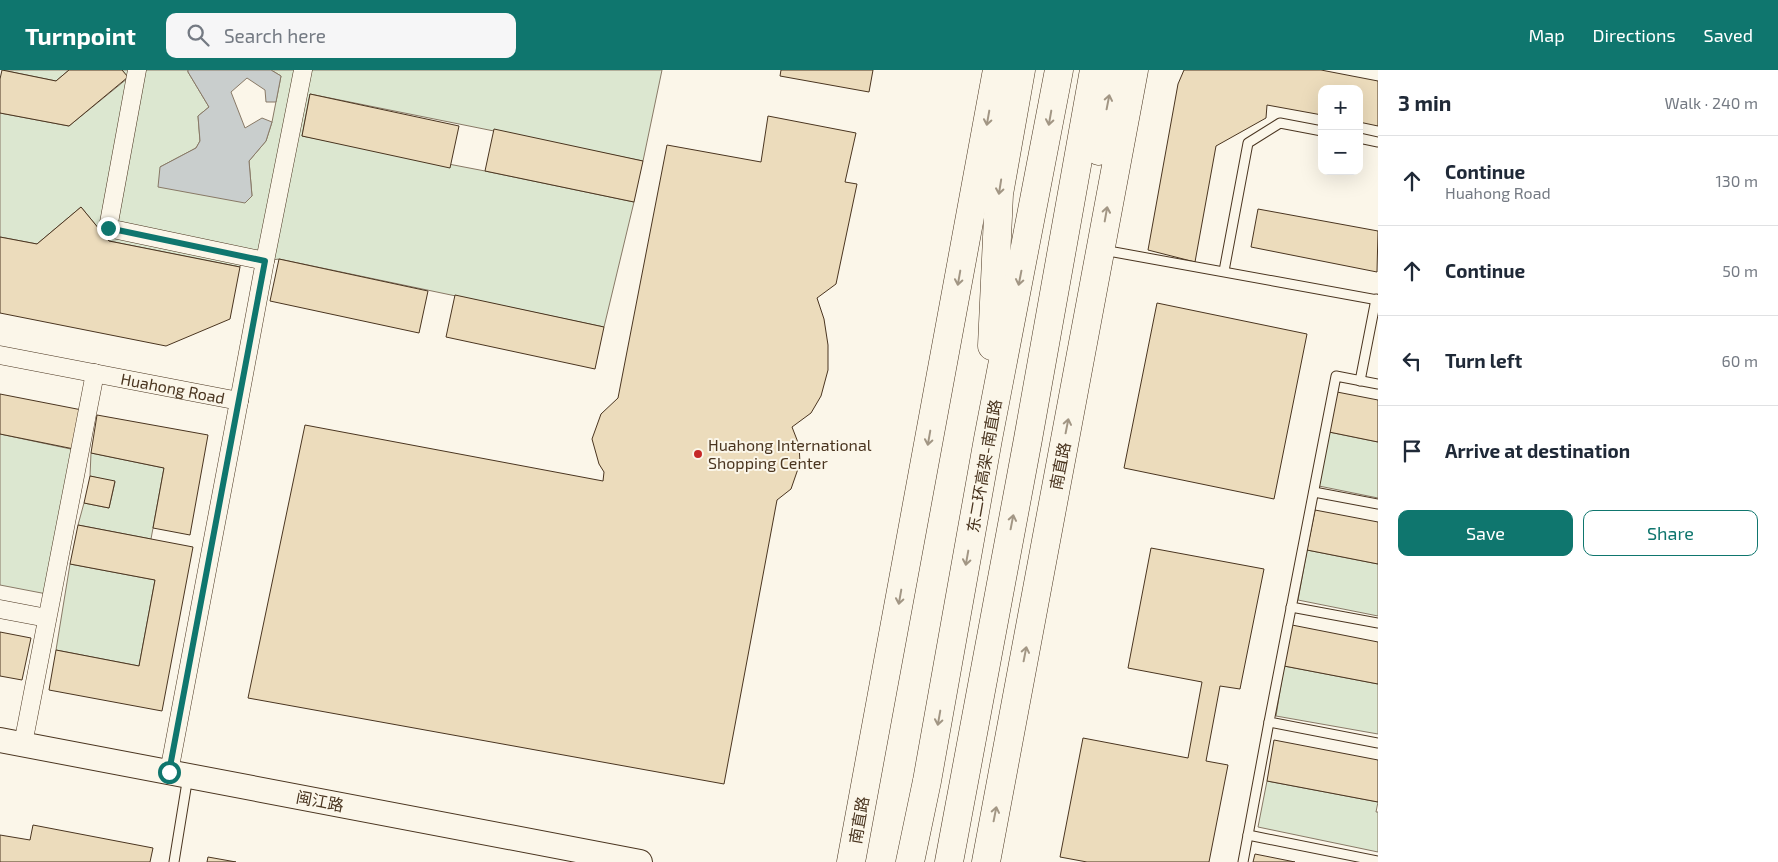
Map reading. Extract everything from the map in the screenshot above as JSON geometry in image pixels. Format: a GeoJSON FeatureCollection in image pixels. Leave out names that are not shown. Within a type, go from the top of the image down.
{"type":"FeatureCollection","features":[{"type":"Feature","properties":{"kind":"highway","name":"南直路"},"geometry":{"type":"LineString","coordinates":[[851,862],[997,70]]}},
{"type":"Feature","properties":{"kind":"highway"},"geometry":{"type":"LineString","coordinates":[[988,439],[999,194],[1021,70]]}},
{"type":"Feature","properties":{"kind":"highway","name":"东二环高架-南直路"},"geometry":{"type":"LineString","coordinates":[[910,862],[928,781],[988,439],[1059,70]]}},
{"type":"Feature","properties":{"kind":"highway"},"geometry":{"type":"LineString","coordinates":[[949,862],[1028,439],[1094,70]]}},
{"type":"Feature","properties":{"kind":"highway"},"geometry":{"type":"LineString","coordinates":[[1028,439],[1091,197],[1114,70]]}},
{"type":"Feature","properties":{"kind":"highway","name":"南直路"},"geometry":{"type":"LineString","coordinates":[[986,862],[1134,70]]}},
{"type":"Feature","properties":{"kind":"main road","name":"闽江路"},"geometry":{"type":"LineString","coordinates":[[0,740],[559,862]]}},
{"type":"Feature","properties":{"kind":"main road","name":"闽江路"},"geometry":{"type":"LineString","coordinates":[[0,756],[181,779],[591,857],[640,862]]}},
{"type":"Feature","properties":{"kind":"street"},"geometry":{"type":"LineString","coordinates":[[138,70],[108,228],[265,261]]}},
{"type":"Feature","properties":{"kind":"street"},"geometry":{"type":"LineString","coordinates":[[239,401],[303,70]]}},
{"type":"Feature","properties":{"kind":"street","name":"Huahong Road"},"geometry":{"type":"LineString","coordinates":[[0,355],[239,401],[181,779]]}},
{"type":"Feature","properties":{"kind":"street"},"geometry":{"type":"LineString","coordinates":[[23,744],[95,373]]}},
{"type":"Feature","properties":{"kind":"street"},"geometry":{"type":"LineString","coordinates":[[0,609],[47,618]]}},
{"type":"Feature","properties":{"kind":"lane"},"geometry":{"type":"LineString","coordinates":[[1224,271],[1248,143],[1280,123],[1318,130]]}},
{"type":"Feature","properties":{"kind":"lane"},"geometry":{"type":"LineString","coordinates":[[1363,139],[1378,142]]}},
{"type":"Feature","properties":{"kind":"lane"},"geometry":{"type":"LineString","coordinates":[[1100,250],[1377,299],[1360,381]]}},
{"type":"Feature","properties":{"kind":"lane"},"geometry":{"type":"LineString","coordinates":[[1243,862],[1336,376],[1378,384]]}},
{"type":"Feature","properties":{"kind":"lane"},"geometry":{"type":"LineString","coordinates":[[1314,492],[1378,504]]}},
{"type":"Feature","properties":{"kind":"lane"},"geometry":{"type":"LineString","coordinates":[[1291,607],[1378,623]]}},
{"type":"Feature","properties":{"kind":"lane"},"geometry":{"type":"LineString","coordinates":[[1269,722],[1378,743]]}},
{"type":"Feature","properties":{"kind":"lane"},"geometry":{"type":"LineString","coordinates":[[174,862],[181,779]]}},
{"type":"Feature","properties":{"kind":"lane"},"geometry":{"type":"LineString","coordinates":[[1248,836],[1378,861]]}},
{"type":"Feature","properties":{"kind":"green space"},"geometry":{"type":"Polygon","coordinates":[[[2,70],[69,70],[56,81],[2,70]]]}},
{"type":"Feature","properties":{"kind":"green space"},"geometry":{"type":"Polygon","coordinates":[[[122,70],[188,70],[209,107],[198,116],[200,141],[196,148],[160,167],[252,196],[249,161],[266,141],[272,122],[281,76],[271,70],[662,70],[643,161],[310,94],[302,136],[634,202],[604,327],[279,259],[265,261],[242,256],[240,267],[109,241],[81,207],[37,244],[0,237],[0,113],[69,126],[128,78],[122,70]]]}},
{"type":"Feature","properties":{"kind":"green space"},"geometry":{"type":"Polygon","coordinates":[[[1329,432],[1378,442],[1378,498],[1319,486],[1329,432]]]}},
{"type":"Feature","properties":{"kind":"green space"},"geometry":{"type":"Polygon","coordinates":[[[0,434],[80,451],[52,595],[0,585],[0,434]]]}},
{"type":"Feature","properties":{"kind":"green space"},"geometry":{"type":"Polygon","coordinates":[[[91,453],[164,468],[151,539],[78,525],[84,503],[109,508],[115,482],[90,476],[91,453]]]}},
{"type":"Feature","properties":{"kind":"green space"},"geometry":{"type":"Polygon","coordinates":[[[1307,550],[1378,564],[1378,616],[1298,600],[1307,550]]]}},
{"type":"Feature","properties":{"kind":"green space"},"geometry":{"type":"Polygon","coordinates":[[[70,564],[155,580],[139,666],[56,650],[70,564]]]}},
{"type":"Feature","properties":{"kind":"green space"},"geometry":{"type":"Polygon","coordinates":[[[1284,666],[1378,684],[1378,734],[1276,716],[1284,666]]]}},
{"type":"Feature","properties":{"kind":"green space"},"geometry":{"type":"Polygon","coordinates":[[[1267,781],[1378,802],[1376,812],[1378,812],[1378,852],[1258,827],[1267,781]]]}},
{"type":"Feature","properties":{"kind":"shaded area"},"geometry":{"type":"Polygon","coordinates":[[[188,70],[271,70],[281,76],[276,102],[266,102],[265,90],[247,78],[231,92],[245,128],[262,118],[272,122],[266,141],[249,161],[252,196],[245,203],[158,187],[160,167],[196,148],[200,141],[198,116],[209,107],[188,70]]]}},
{"type":"Feature","properties":{"kind":"building"},"geometry":{"type":"Polygon","coordinates":[[[2,70],[56,81],[69,70],[122,70],[128,77],[69,126],[0,113],[0,79],[2,70]]]}},
{"type":"Feature","properties":{"kind":"building"},"geometry":{"type":"Polygon","coordinates":[[[781,70],[873,70],[869,92],[780,76],[781,70]]]}},
{"type":"Feature","properties":{"kind":"building"},"geometry":{"type":"Polygon","coordinates":[[[1184,70],[1321,70],[1378,81],[1378,126],[1363,123],[1363,85],[1318,85],[1318,114],[1267,105],[1266,118],[1216,146],[1195,262],[1148,250],[1178,84],[1184,70]]]}},
{"type":"Feature","properties":{"kind":"building"},"geometry":{"type":"Polygon","coordinates":[[[310,94],[459,126],[450,168],[302,136],[310,94]]]}},
{"type":"Feature","properties":{"kind":"building","name":"Huahong International Shopping Center"},"geometry":{"type":"Polygon","coordinates":[[[768,116],[856,133],[845,182],[857,184],[836,284],[817,298],[824,319],[828,345],[828,370],[821,396],[811,413],[792,427],[799,445],[800,463],[791,489],[777,500],[724,784],[248,698],[305,425],[603,481],[604,472],[599,464],[592,439],[601,414],[618,398],[667,145],[761,162],[768,116]]]}},
{"type":"Feature","properties":{"kind":"building"},"geometry":{"type":"Polygon","coordinates":[[[494,129],[643,161],[634,202],[485,171],[494,129]]]}},
{"type":"Feature","properties":{"kind":"building"},"geometry":{"type":"Polygon","coordinates":[[[81,207],[109,241],[240,267],[230,319],[166,346],[0,313],[0,237],[37,244],[81,207]]]}},
{"type":"Feature","properties":{"kind":"building"},"geometry":{"type":"Polygon","coordinates":[[[1258,209],[1378,231],[1377,272],[1251,247],[1258,209]]]}},
{"type":"Feature","properties":{"kind":"building"},"geometry":{"type":"Polygon","coordinates":[[[279,259],[428,291],[419,333],[270,301],[279,259]]]}},
{"type":"Feature","properties":{"kind":"building"},"geometry":{"type":"Polygon","coordinates":[[[455,295],[604,327],[595,369],[446,337],[455,295]]]}},
{"type":"Feature","properties":{"kind":"building"},"geometry":{"type":"Polygon","coordinates":[[[1157,303],[1307,334],[1274,499],[1124,468],[1157,303]]]}},
{"type":"Feature","properties":{"kind":"building"},"geometry":{"type":"Polygon","coordinates":[[[1337,392],[1378,400],[1378,442],[1329,432],[1337,392]]]}},
{"type":"Feature","properties":{"kind":"building"},"geometry":{"type":"Polygon","coordinates":[[[0,394],[82,410],[74,449],[0,434],[0,394]]]}},
{"type":"Feature","properties":{"kind":"building"},"geometry":{"type":"Polygon","coordinates":[[[97,415],[208,435],[190,535],[153,528],[164,468],[91,453],[97,415]]]}},
{"type":"Feature","properties":{"kind":"building"},"geometry":{"type":"Polygon","coordinates":[[[90,476],[115,481],[109,508],[84,503],[90,476]]]}},
{"type":"Feature","properties":{"kind":"building"},"geometry":{"type":"Polygon","coordinates":[[[1315,510],[1378,522],[1378,564],[1307,550],[1315,510]]]}},
{"type":"Feature","properties":{"kind":"building"},"geometry":{"type":"Polygon","coordinates":[[[78,525],[193,547],[162,711],[49,690],[56,650],[139,666],[155,580],[70,564],[78,525]]]}},
{"type":"Feature","properties":{"kind":"building"},"geometry":{"type":"Polygon","coordinates":[[[1151,548],[1264,569],[1240,689],[1220,686],[1206,761],[1228,765],[1209,862],[1087,862],[1060,857],[1083,738],[1188,758],[1202,682],[1128,668],[1151,548]]]}},
{"type":"Feature","properties":{"kind":"building"},"geometry":{"type":"Polygon","coordinates":[[[1292,625],[1378,642],[1378,684],[1284,666],[1292,625]]]}},
{"type":"Feature","properties":{"kind":"building"},"geometry":{"type":"Polygon","coordinates":[[[0,632],[31,638],[22,680],[0,676],[0,632]]]}},
{"type":"Feature","properties":{"kind":"building"},"geometry":{"type":"Polygon","coordinates":[[[1274,740],[1378,760],[1378,802],[1267,781],[1274,740]]]}},
{"type":"Feature","properties":{"kind":"building"},"geometry":{"type":"Polygon","coordinates":[[[33,825],[153,848],[150,862],[0,862],[0,835],[30,840],[33,825]]]}},
{"type":"Feature","properties":{"kind":"building"},"geometry":{"type":"Polygon","coordinates":[[[1255,854],[1295,862],[1253,862],[1255,854]]]}},
{"type":"Feature","properties":{"kind":"building"},"geometry":{"type":"Polygon","coordinates":[[[208,857],[236,862],[207,862],[208,857]]]}},
{"type":"Feature","properties":{"kind":"place","name":"Huahong International Shopping Center"},"geometry":{"type":"Point","coordinates":[698,454]}},
{"type":"Feature","properties":{"kind":"route"},"geometry":{"type":"LineString","coordinates":[[108,228],[265,261],[169,772]]}}]}
